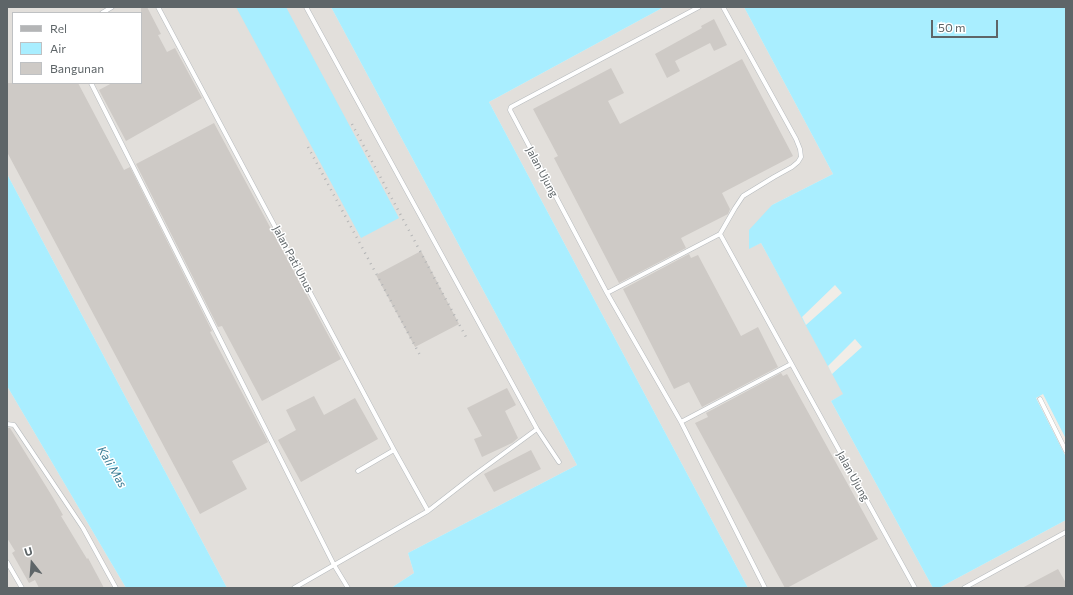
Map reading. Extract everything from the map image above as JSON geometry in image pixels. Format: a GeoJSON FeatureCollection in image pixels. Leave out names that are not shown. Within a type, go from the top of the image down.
{"type":"FeatureCollection","features":[{"type":"Feature","properties":{"kind":"lane","name":"Jalan Pati Unus"},"geometry":{"type":"LineString","coordinates":[[158,7],[428,511]]}},
{"type":"Feature","properties":{"kind":"lane"},"geometry":{"type":"LineString","coordinates":[[306,7],[537,429],[559,462]]}},
{"type":"Feature","properties":{"kind":"lane","name":"Jalan Ujung"},"geometry":{"type":"LineString","coordinates":[[699,7],[511,107],[510,110],[607,293],[681,422],[765,588]]}},
{"type":"Feature","properties":{"kind":"lane"},"geometry":{"type":"LineString","coordinates":[[607,293],[720,234],[734,208],[743,196],[792,167],[801,157],[796,139],[723,7]]}},
{"type":"Feature","properties":{"kind":"lane"},"geometry":{"type":"LineString","coordinates":[[92,84],[334,565],[348,588]]}},
{"type":"Feature","properties":{"kind":"lane","name":"Jalan Ujung"},"geometry":{"type":"LineString","coordinates":[[720,234],[915,588]]}},
{"type":"Feature","properties":{"kind":"lane"},"geometry":{"type":"LineString","coordinates":[[681,422],[791,364]]}},
{"type":"Feature","properties":{"kind":"lane"},"geometry":{"type":"LineString","coordinates":[[1040,399],[1066,451]]}},
{"type":"Feature","properties":{"kind":"lane"},"geometry":{"type":"LineString","coordinates":[[7,424],[14,425],[83,528],[116,588]]}},
{"type":"Feature","properties":{"kind":"lane"},"geometry":{"type":"LineString","coordinates":[[294,588],[428,511],[537,429]]}},
{"type":"Feature","properties":{"kind":"lane"},"geometry":{"type":"LineString","coordinates":[[358,471],[394,450]]}},
{"type":"Feature","properties":{"kind":"lane"},"geometry":{"type":"LineString","coordinates":[[964,588],[1066,532]]}},
{"type":"Feature","properties":{"kind":"lane"},"geometry":{"type":"LineString","coordinates":[[7,562],[22,588]]}},
{"type":"Feature","properties":{"kind":"shaded area"},"geometry":{"type":"Polygon","coordinates":[[[7,7],[331,7],[577,465],[408,553],[414,573],[391,588],[227,588],[7,174],[7,7]]]}},
{"type":"Feature","properties":{"kind":"shaded area"},"geometry":{"type":"Polygon","coordinates":[[[664,7],[744,7],[833,174],[772,205],[749,248],[761,243],[844,394],[831,401],[933,588],[748,588],[489,102],[664,7]]]}},
{"type":"Feature","properties":{"kind":"shaded area"},"geometry":{"type":"Polygon","coordinates":[[[7,386],[126,588],[7,588],[7,386]]]}},
{"type":"Feature","properties":{"kind":"shaded area"},"geometry":{"type":"Polygon","coordinates":[[[1066,520],[1066,588],[939,588],[1066,520]]]}},
{"type":"Feature","properties":{"kind":"water"},"geometry":{"type":"Polygon","coordinates":[[[236,7],[286,7],[399,218],[361,238],[236,7]]]}},
{"type":"Feature","properties":{"kind":"water"},"geometry":{"type":"Polygon","coordinates":[[[331,7],[664,7],[489,102],[748,588],[391,588],[414,573],[408,553],[577,465],[331,7]]]}},
{"type":"Feature","properties":{"kind":"water"},"geometry":{"type":"Polygon","coordinates":[[[744,7],[1066,7],[1066,520],[939,588],[933,588],[831,401],[843,394],[761,243],[749,249],[749,230],[772,205],[833,174],[744,7]]]}},
{"type":"Feature","properties":{"kind":"water","name":"Kali Mas"},"geometry":{"type":"Polygon","coordinates":[[[7,174],[227,588],[126,588],[7,386],[7,174]]]}},
{"type":"Feature","properties":{"kind":"pier"},"geometry":{"type":"Polygon","coordinates":[[[835,285],[842,293],[806,325],[802,317],[835,285]]]}},
{"type":"Feature","properties":{"kind":"pier"},"geometry":{"type":"Polygon","coordinates":[[[855,339],[862,347],[832,374],[828,366],[855,339]]]}},
{"type":"Feature","properties":{"kind":"pier"},"geometry":{"type":"Polygon","coordinates":[[[1043,394],[1066,439],[1066,457],[1036,398],[1043,394]]]}},
{"type":"Feature","properties":{"kind":"building"},"geometry":{"type":"Polygon","coordinates":[[[141,7],[147,7],[161,34],[158,35],[167,52],[175,48],[202,98],[126,141],[99,90],[110,84],[142,84],[141,7]]]}},
{"type":"Feature","properties":{"kind":"building"},"geometry":{"type":"Polygon","coordinates":[[[714,19],[727,45],[714,51],[710,43],[675,61],[680,71],[667,78],[655,54],[702,28],[701,26],[714,19]]]}},
{"type":"Feature","properties":{"kind":"building"},"geometry":{"type":"Polygon","coordinates":[[[742,59],[793,156],[722,193],[730,209],[728,214],[681,238],[686,248],[619,283],[554,158],[558,156],[533,109],[611,68],[624,93],[608,101],[620,124],[742,59]]]}},
{"type":"Feature","properties":{"kind":"building"},"geometry":{"type":"Polygon","coordinates":[[[7,83],[79,84],[124,170],[130,167],[212,331],[210,332],[268,442],[232,461],[247,489],[200,514],[7,152],[7,83]]]}},
{"type":"Feature","properties":{"kind":"building"},"geometry":{"type":"Polygon","coordinates":[[[214,123],[341,359],[262,401],[222,326],[218,327],[136,164],[214,123]]]}},
{"type":"Feature","properties":{"kind":"building"},"geometry":{"type":"Polygon","coordinates":[[[421,251],[459,324],[415,347],[376,275],[421,251]]]}},
{"type":"Feature","properties":{"kind":"building"},"geometry":{"type":"Polygon","coordinates":[[[689,254],[691,258],[698,255],[741,336],[758,327],[778,367],[702,407],[689,382],[674,389],[623,289],[689,254]]]}},
{"type":"Feature","properties":{"kind":"building"},"geometry":{"type":"Polygon","coordinates":[[[781,373],[783,376],[787,374],[878,539],[787,588],[785,588],[695,423],[708,417],[706,413],[781,373]]]}},
{"type":"Feature","properties":{"kind":"building"},"geometry":{"type":"Polygon","coordinates":[[[507,388],[516,405],[505,411],[518,438],[512,443],[482,457],[474,439],[482,436],[467,408],[507,388]]]}},
{"type":"Feature","properties":{"kind":"building"},"geometry":{"type":"Polygon","coordinates":[[[314,396],[324,415],[355,398],[378,439],[301,482],[278,440],[296,430],[286,410],[314,396]]]}},
{"type":"Feature","properties":{"kind":"building"},"geometry":{"type":"Polygon","coordinates":[[[7,428],[10,428],[52,496],[63,515],[61,516],[87,559],[88,558],[104,588],[39,588],[35,580],[29,583],[12,553],[15,551],[7,538],[7,428]]]}},
{"type":"Feature","properties":{"kind":"building"},"geometry":{"type":"Polygon","coordinates":[[[531,450],[541,469],[494,492],[484,474],[531,450]]]}},
{"type":"Feature","properties":{"kind":"building"},"geometry":{"type":"Polygon","coordinates":[[[1058,569],[1066,583],[1066,588],[1022,588],[1058,569]]]}},
{"type":"Feature","properties":{"kind":"railway"},"geometry":{"type":"LineString","coordinates":[[352,124],[466,337]]}},
{"type":"Feature","properties":{"kind":"railway"},"geometry":{"type":"LineString","coordinates":[[308,147],[421,357]]}}]}
